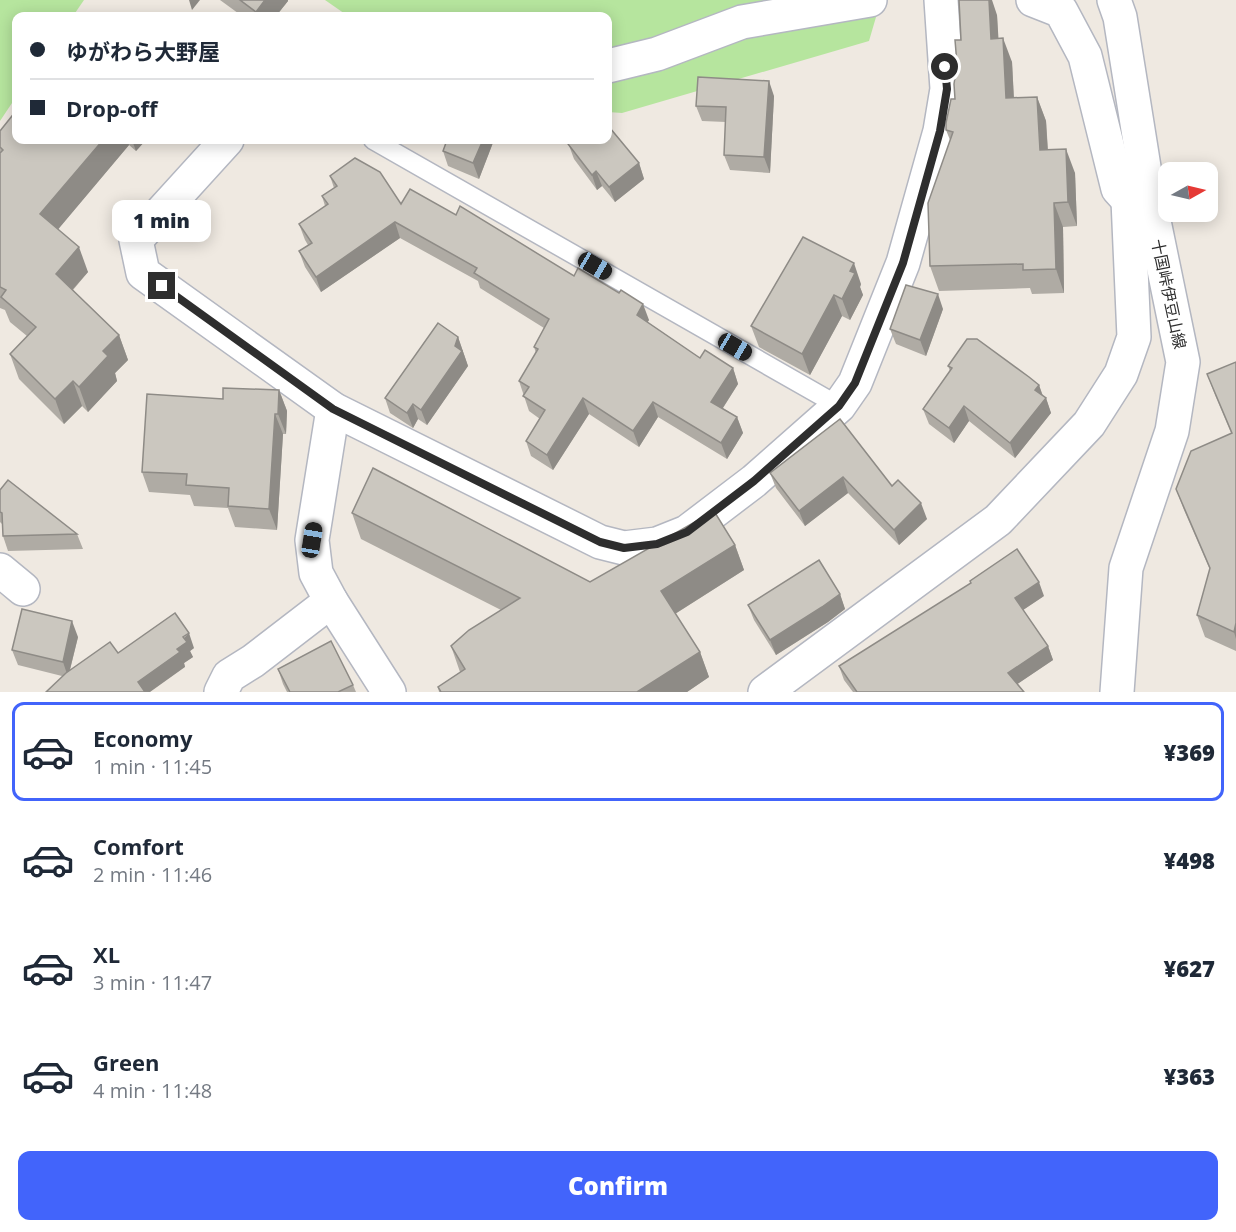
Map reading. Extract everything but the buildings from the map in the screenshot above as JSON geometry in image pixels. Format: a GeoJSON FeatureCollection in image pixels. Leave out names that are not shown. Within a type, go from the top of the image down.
{"type":"FeatureCollection","features":[{"type":"Feature","properties":{"kind":"street"},"geometry":{"type":"LineString","coordinates":[[612,65],[657,54],[742,22],[870,0]]}},
{"type":"Feature","properties":{"kind":"street"},"geometry":{"type":"LineString","coordinates":[[223,144],[136,240],[143,273],[333,409],[600,542],[624,548],[657,544],[687,532],[754,481],[839,406],[855,383],[903,263],[940,131],[947,89],[941,0]]}},
{"type":"Feature","properties":{"kind":"street"},"geometry":{"type":"LineString","coordinates":[[765,692],[998,520],[1089,424],[1121,374],[1134,337],[1138,196],[1118,189],[1085,56],[1061,11],[1033,0]]}},
{"type":"Feature","properties":{"kind":"street","name":"十国峠伊豆山線"},"geometry":{"type":"LineString","coordinates":[[1114,0],[1120,17],[1138,196],[1183,362],[1172,431],[1126,568],[1117,692]]}},
{"type":"Feature","properties":{"kind":"street"},"geometry":{"type":"LineString","coordinates":[[333,409],[312,540],[316,573],[388,692]]}},
{"type":"Feature","properties":{"kind":"street"},"geometry":{"type":"LineString","coordinates":[[221,692],[229,676],[253,661],[331,601]]}},
{"type":"Feature","properties":{"kind":"lane"},"geometry":{"type":"LineString","coordinates":[[380,144],[839,406]]}},
{"type":"Feature","properties":{"kind":"green space"},"geometry":{"type":"Polygon","coordinates":[[[0,0],[84,0],[76,12],[12,12],[12,103],[0,121],[0,0]]]}},
{"type":"Feature","properties":{"kind":"green space"},"geometry":{"type":"Polygon","coordinates":[[[325,0],[881,0],[869,41],[622,113],[612,112],[612,12],[342,12],[325,0]]]}},
{"type":"Feature","properties":{"kind":"route"},"geometry":{"type":"LineString","coordinates":[[162,286],[333,409],[600,542],[624,548],[657,544],[687,532],[754,481],[839,406],[855,383],[903,263],[940,131],[947,89],[945,67]]}}]}
